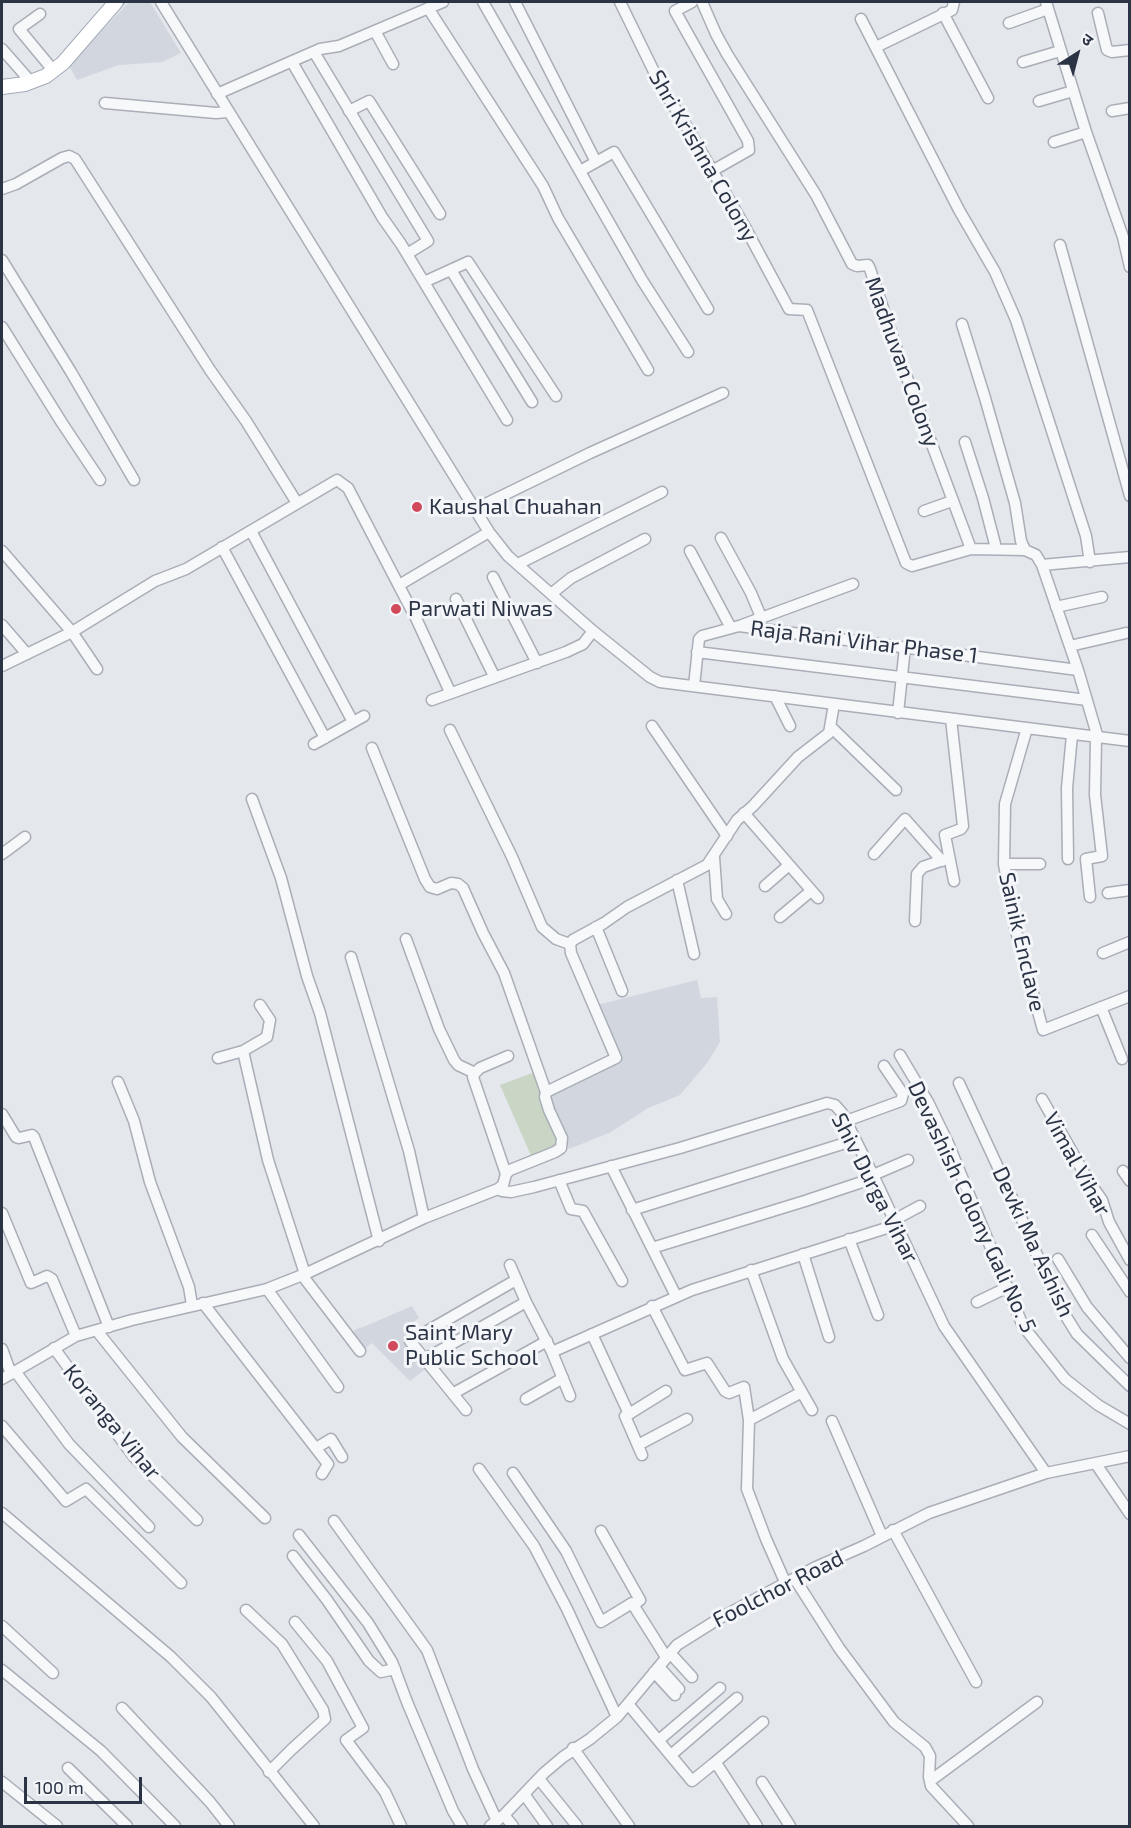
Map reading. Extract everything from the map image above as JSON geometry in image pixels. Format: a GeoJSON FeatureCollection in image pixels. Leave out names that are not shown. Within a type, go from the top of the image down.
{"type":"FeatureCollection","features":[{"type":"Feature","properties":{"kind":"main road"},"geometry":{"type":"LineString","coordinates":[[2,87],[31,82],[53,70],[69,56],[116,2]]}},
{"type":"Feature","properties":{"kind":"street"},"geometry":{"type":"LineString","coordinates":[[161,2],[489,532],[518,564],[591,635],[660,682],[1130,741]]}},
{"type":"Feature","properties":{"kind":"street"},"geometry":{"type":"LineString","coordinates":[[217,94],[320,49],[339,45],[443,2]]}},
{"type":"Feature","properties":{"kind":"street"},"geometry":{"type":"LineString","coordinates":[[483,2],[642,280],[688,352]]}},
{"type":"Feature","properties":{"kind":"street"},"geometry":{"type":"LineString","coordinates":[[515,2],[596,162]]}},
{"type":"Feature","properties":{"kind":"street","name":"Shri Krishna Colony"},"geometry":{"type":"LineString","coordinates":[[620,2],[662,88],[712,171],[789,309],[807,310],[906,563],[912,566],[971,549]]}},
{"type":"Feature","properties":{"kind":"street"},"geometry":{"type":"LineString","coordinates":[[692,2],[675,11],[748,141],[749,150],[712,171]]}},
{"type":"Feature","properties":{"kind":"street","name":"Madhuvan Colony"},"geometry":{"type":"LineString","coordinates":[[702,2],[727,54],[816,195],[852,264],[868,265],[870,269],[900,359],[971,549]]}},
{"type":"Feature","properties":{"kind":"street"},"geometry":{"type":"LineString","coordinates":[[876,47],[952,10],[954,2]]}},
{"type":"Feature","properties":{"kind":"street"},"geometry":{"type":"LineString","coordinates":[[1009,23],[1047,5],[1072,91],[1123,237],[1130,267]]}},
{"type":"Feature","properties":{"kind":"street"},"geometry":{"type":"LineString","coordinates":[[428,8],[543,186],[558,218],[648,370]]}},
{"type":"Feature","properties":{"kind":"street"},"geometry":{"type":"LineString","coordinates":[[943,13],[988,98]]}},
{"type":"Feature","properties":{"kind":"street"},"geometry":{"type":"LineString","coordinates":[[1098,13],[1107,50],[1112,52],[1130,50]]}},
{"type":"Feature","properties":{"kind":"street"},"geometry":{"type":"LineString","coordinates":[[40,14],[19,29],[53,70]]}},
{"type":"Feature","properties":{"kind":"street"},"geometry":{"type":"LineString","coordinates":[[861,19],[959,210],[995,272],[1016,320],[1086,536],[1090,562]]}},
{"type":"Feature","properties":{"kind":"street"},"geometry":{"type":"LineString","coordinates":[[375,31],[393,64]]}},
{"type":"Feature","properties":{"kind":"street"},"geometry":{"type":"LineString","coordinates":[[2,49],[31,82]]}},
{"type":"Feature","properties":{"kind":"street"},"geometry":{"type":"LineString","coordinates":[[1023,62],[1060,51]]}},
{"type":"Feature","properties":{"kind":"street"},"geometry":{"type":"LineString","coordinates":[[314,52],[428,241],[407,254]]}},
{"type":"Feature","properties":{"kind":"street"},"geometry":{"type":"LineString","coordinates":[[292,62],[382,217],[407,254],[507,420]]}},
{"type":"Feature","properties":{"kind":"street"},"geometry":{"type":"LineString","coordinates":[[1039,101],[1072,91]]}},
{"type":"Feature","properties":{"kind":"street"},"geometry":{"type":"LineString","coordinates":[[349,111],[369,101],[440,214]]}},
{"type":"Feature","properties":{"kind":"street"},"geometry":{"type":"LineString","coordinates":[[105,103],[216,113],[227,112]]}},
{"type":"Feature","properties":{"kind":"street"},"geometry":{"type":"LineString","coordinates":[[1112,111],[1130,108]]}},
{"type":"Feature","properties":{"kind":"street"},"geometry":{"type":"LineString","coordinates":[[1054,142],[1086,132]]}},
{"type":"Feature","properties":{"kind":"street"},"geometry":{"type":"LineString","coordinates":[[580,171],[614,152],[708,309]]}},
{"type":"Feature","properties":{"kind":"street"},"geometry":{"type":"LineString","coordinates":[[2,189],[16,184],[62,158],[69,156],[75,159],[297,503]]}},
{"type":"Feature","properties":{"kind":"street"},"geometry":{"type":"LineString","coordinates":[[1060,245],[1130,496]]}},
{"type":"Feature","properties":{"kind":"street"},"geometry":{"type":"LineString","coordinates":[[2,260],[134,480]]}},
{"type":"Feature","properties":{"kind":"street"},"geometry":{"type":"LineString","coordinates":[[424,282],[468,262],[556,396]]}},
{"type":"Feature","properties":{"kind":"street"},"geometry":{"type":"LineString","coordinates":[[451,270],[532,402]]}},
{"type":"Feature","properties":{"kind":"street"},"geometry":{"type":"LineString","coordinates":[[962,324],[1015,503],[1021,541],[1025,550]]}},
{"type":"Feature","properties":{"kind":"street"},"geometry":{"type":"LineString","coordinates":[[2,327],[100,480]]}},
{"type":"Feature","properties":{"kind":"street"},"geometry":{"type":"LineString","coordinates":[[475,509],[590,453],[723,393]]}},
{"type":"Feature","properties":{"kind":"street"},"geometry":{"type":"LineString","coordinates":[[965,442],[987,509],[996,548]]}},
{"type":"Feature","properties":{"kind":"street"},"geometry":{"type":"LineString","coordinates":[[2,666],[72,632],[155,581],[186,569],[337,480],[343,483],[399,585],[450,692]]}},
{"type":"Feature","properties":{"kind":"street"},"geometry":{"type":"LineString","coordinates":[[518,564],[662,492]]}},
{"type":"Feature","properties":{"kind":"street"},"geometry":{"type":"LineString","coordinates":[[924,511],[952,501]]}},
{"type":"Feature","properties":{"kind":"street"},"geometry":{"type":"LineString","coordinates":[[251,531],[353,722]]}},
{"type":"Feature","properties":{"kind":"street"},"geometry":{"type":"LineString","coordinates":[[399,585],[489,532]]}},
{"type":"Feature","properties":{"kind":"street"},"geometry":{"type":"LineString","coordinates":[[721,538],[761,617]]}},
{"type":"Feature","properties":{"kind":"street"},"geometry":{"type":"LineString","coordinates":[[551,594],[571,578],[645,539]]}},
{"type":"Feature","properties":{"kind":"street"},"geometry":{"type":"LineString","coordinates":[[222,548],[325,738]]}},
{"type":"Feature","properties":{"kind":"street"},"geometry":{"type":"LineString","coordinates":[[971,549],[1025,550],[1036,555],[1042,564],[1078,670],[1097,738],[1095,795],[1101,856],[1086,859],[1090,897]]}},
{"type":"Feature","properties":{"kind":"street"},"geometry":{"type":"LineString","coordinates":[[2,551],[72,632],[97,669]]}},
{"type":"Feature","properties":{"kind":"street"},"geometry":{"type":"LineString","coordinates":[[690,551],[735,627],[853,584]]}},
{"type":"Feature","properties":{"kind":"street"},"geometry":{"type":"LineString","coordinates":[[1042,564],[1129,559]]}},
{"type":"Feature","properties":{"kind":"street"},"geometry":{"type":"LineString","coordinates":[[493,577],[537,663]]}},
{"type":"Feature","properties":{"kind":"street"},"geometry":{"type":"LineString","coordinates":[[1056,607],[1102,597]]}},
{"type":"Feature","properties":{"kind":"street"},"geometry":{"type":"LineString","coordinates":[[456,599],[494,676]]}},
{"type":"Feature","properties":{"kind":"street"},"geometry":{"type":"LineString","coordinates":[[2,625],[27,654]]}},
{"type":"Feature","properties":{"kind":"street","name":"Raja Rani Vihar Phase 1"},"geometry":{"type":"LineString","coordinates":[[697,652],[699,639],[702,636],[735,627],[1078,670]]}},
{"type":"Feature","properties":{"kind":"street"},"geometry":{"type":"LineString","coordinates":[[1070,646],[1126,633]]}},
{"type":"Feature","properties":{"kind":"street"},"geometry":{"type":"LineString","coordinates":[[432,700],[494,676],[537,663],[583,644],[591,635]]}},
{"type":"Feature","properties":{"kind":"street"},"geometry":{"type":"LineString","coordinates":[[897,713],[905,647]]}},
{"type":"Feature","properties":{"kind":"street"},"geometry":{"type":"LineString","coordinates":[[694,686],[697,652],[1087,700]]}},
{"type":"Feature","properties":{"kind":"street"},"geometry":{"type":"LineString","coordinates":[[775,696],[790,726]]}},
{"type":"Feature","properties":{"kind":"street"},"geometry":{"type":"LineString","coordinates":[[546,1092],[615,1058],[571,953],[570,944],[636,902],[707,865],[737,820],[766,793],[798,757],[826,737],[831,727],[834,704]]}},
{"type":"Feature","properties":{"kind":"street"},"geometry":{"type":"LineString","coordinates":[[314,744],[364,716]]}},
{"type":"Feature","properties":{"kind":"street"},"geometry":{"type":"LineString","coordinates":[[945,859],[945,835],[963,826],[951,719]]}},
{"type":"Feature","properties":{"kind":"street"},"geometry":{"type":"LineString","coordinates":[[652,726],[727,836]]}},
{"type":"Feature","properties":{"kind":"street"},"geometry":{"type":"LineString","coordinates":[[831,727],[896,790]]}},
{"type":"Feature","properties":{"kind":"street","name":"Sainik Enclave"},"geometry":{"type":"LineString","coordinates":[[1027,728],[1005,804],[1004,864],[1015,927],[1043,1030],[1130,996]]}},
{"type":"Feature","properties":{"kind":"street"},"geometry":{"type":"LineString","coordinates":[[450,730],[512,857],[543,927],[556,939],[570,944]]}},
{"type":"Feature","properties":{"kind":"street"},"geometry":{"type":"LineString","coordinates":[[1068,859],[1067,788],[1072,735]]}},
{"type":"Feature","properties":{"kind":"street"},"geometry":{"type":"LineString","coordinates":[[372,748],[430,887],[437,889],[451,883],[463,888],[504,973],[546,1092],[545,1097],[549,1110],[562,1138],[563,1144],[555,1152],[510,1170],[506,1174],[503,1185],[498,1189]]}},
{"type":"Feature","properties":{"kind":"street"},"geometry":{"type":"LineString","coordinates":[[252,799],[281,878],[307,976],[320,1013],[379,1241]]}},
{"type":"Feature","properties":{"kind":"street"},"geometry":{"type":"LineString","coordinates":[[744,813],[815,894],[780,917]]}},
{"type":"Feature","properties":{"kind":"street"},"geometry":{"type":"LineString","coordinates":[[874,854],[905,819],[945,859],[954,880]]}},
{"type":"Feature","properties":{"kind":"street"},"geometry":{"type":"LineString","coordinates":[[2,854],[25,837]]}},
{"type":"Feature","properties":{"kind":"street"},"geometry":{"type":"LineString","coordinates":[[714,857],[717,899],[726,914]]}},
{"type":"Feature","properties":{"kind":"street"},"geometry":{"type":"LineString","coordinates":[[915,921],[917,874],[923,867],[945,859]]}},
{"type":"Feature","properties":{"kind":"street"},"geometry":{"type":"LineString","coordinates":[[1004,864],[1040,864]]}},
{"type":"Feature","properties":{"kind":"street"},"geometry":{"type":"LineString","coordinates":[[765,886],[789,865]]}},
{"type":"Feature","properties":{"kind":"street"},"geometry":{"type":"LineString","coordinates":[[678,880],[694,954]]}},
{"type":"Feature","properties":{"kind":"street"},"geometry":{"type":"LineString","coordinates":[[1108,893],[1130,890]]}},
{"type":"Feature","properties":{"kind":"street"},"geometry":{"type":"LineString","coordinates":[[596,927],[622,991]]}},
{"type":"Feature","properties":{"kind":"street"},"geometry":{"type":"LineString","coordinates":[[406,939],[439,1029],[454,1060],[458,1065],[475,1073]]}},
{"type":"Feature","properties":{"kind":"street"},"geometry":{"type":"LineString","coordinates":[[1103,954],[1130,942]]}},
{"type":"Feature","properties":{"kind":"street"},"geometry":{"type":"LineString","coordinates":[[351,957],[409,1151],[424,1218]]}},
{"type":"Feature","properties":{"kind":"street"},"geometry":{"type":"LineString","coordinates":[[218,1058],[243,1051],[267,1037],[270,1020],[260,1005]]}},
{"type":"Feature","properties":{"kind":"street"},"geometry":{"type":"LineString","coordinates":[[1101,1007],[1122,1059]]}},
{"type":"Feature","properties":{"kind":"street"},"geometry":{"type":"LineString","coordinates":[[243,1051],[268,1160],[304,1275],[360,1351]]}},
{"type":"Feature","properties":{"kind":"street","name":"Devashish Colony Gali No. 5"},"geometry":{"type":"LineString","coordinates":[[900,1055],[928,1102],[948,1143],[1023,1326],[1065,1379],[1098,1405],[1130,1424]]}},
{"type":"Feature","properties":{"kind":"street"},"geometry":{"type":"LineString","coordinates":[[506,1174],[473,1077],[475,1073],[508,1056]]}},
{"type":"Feature","properties":{"kind":"street"},"geometry":{"type":"LineString","coordinates":[[846,1121],[901,1101],[903,1094],[884,1066]]}},
{"type":"Feature","properties":{"kind":"street"},"geometry":{"type":"LineString","coordinates":[[118,1082],[134,1121],[150,1182],[189,1287],[198,1304],[328,1464],[322,1474]]}},
{"type":"Feature","properties":{"kind":"street","name":"Devki Ma Ashish"},"geometry":{"type":"LineString","coordinates":[[959,1083],[1003,1176],[1057,1302],[1077,1334],[1130,1386]]}},
{"type":"Feature","properties":{"kind":"street","name":"Vimal Vihar"},"geometry":{"type":"LineString","coordinates":[[1042,1099],[1088,1180],[1102,1200],[1109,1222],[1130,1260]]}},
{"type":"Feature","properties":{"kind":"street","name":"Shiv Durga Vihar"},"geometry":{"type":"LineString","coordinates":[[9,1375],[76,1336],[198,1304],[267,1289],[304,1275],[424,1218],[498,1189],[511,1192],[559,1180],[680,1148],[827,1103],[835,1105],[846,1121],[944,1326],[1046,1473]]}},
{"type":"Feature","properties":{"kind":"street"},"geometry":{"type":"LineString","coordinates":[[2,1114],[16,1137],[34,1137],[110,1327]]}},
{"type":"Feature","properties":{"kind":"street"},"geometry":{"type":"LineString","coordinates":[[632,1210],[855,1140]]}},
{"type":"Feature","properties":{"kind":"street"},"geometry":{"type":"LineString","coordinates":[[652,1248],[805,1201],[873,1176],[908,1160]]}},
{"type":"Feature","properties":{"kind":"street"},"geometry":{"type":"LineString","coordinates":[[611,1166],[676,1296]]}},
{"type":"Feature","properties":{"kind":"street"},"geometry":{"type":"LineString","coordinates":[[559,1180],[571,1209],[583,1211],[622,1281]]}},
{"type":"Feature","properties":{"kind":"street"},"geometry":{"type":"LineString","coordinates":[[552,1352],[676,1296],[895,1223],[920,1206]]}},
{"type":"Feature","properties":{"kind":"street"},"geometry":{"type":"LineString","coordinates":[[2,1213],[31,1283],[47,1276],[52,1279],[76,1336]]}},
{"type":"Feature","properties":{"kind":"street"},"geometry":{"type":"LineString","coordinates":[[1092,1235],[1130,1292]]}},
{"type":"Feature","properties":{"kind":"street"},"geometry":{"type":"LineString","coordinates":[[849,1239],[878,1315]]}},
{"type":"Feature","properties":{"kind":"street"},"geometry":{"type":"LineString","coordinates":[[803,1254],[829,1337]]}},
{"type":"Feature","properties":{"kind":"street"},"geometry":{"type":"LineString","coordinates":[[1058,1259],[1087,1307],[1130,1358]]}},
{"type":"Feature","properties":{"kind":"street"},"geometry":{"type":"LineString","coordinates":[[510,1265],[526,1302],[547,1341],[570,1396]]}},
{"type":"Feature","properties":{"kind":"street"},"geometry":{"type":"LineString","coordinates":[[751,1270],[783,1359],[812,1410]]}},
{"type":"Feature","properties":{"kind":"street"},"geometry":{"type":"LineString","coordinates":[[466,1410],[410,1341],[516,1280]]}},
{"type":"Feature","properties":{"kind":"street"},"geometry":{"type":"LineString","coordinates":[[977,1302],[1008,1287]]}},
{"type":"Feature","properties":{"kind":"street"},"geometry":{"type":"LineString","coordinates":[[267,1289],[338,1387]]}},
{"type":"Feature","properties":{"kind":"street"},"geometry":{"type":"LineString","coordinates":[[425,1359],[526,1302]]}},
{"type":"Feature","properties":{"kind":"street"},"geometry":{"type":"LineString","coordinates":[[652,1306],[685,1370],[706,1363],[724,1391],[729,1393],[744,1387],[749,1420],[747,1489],[766,1539],[790,1581],[894,1722],[928,1751],[931,1786],[968,1827]]}},
{"type":"Feature","properties":{"kind":"street"},"geometry":{"type":"LineString","coordinates":[[97,1331],[182,1437],[265,1518]]}},
{"type":"Feature","properties":{"kind":"street"},"geometry":{"type":"LineString","coordinates":[[592,1334],[629,1414]]}},
{"type":"Feature","properties":{"kind":"street"},"geometry":{"type":"LineString","coordinates":[[454,1393],[547,1341]]}},
{"type":"Feature","properties":{"kind":"street","name":"Koranga Vihar"},"geometry":{"type":"LineString","coordinates":[[54,1348],[134,1457],[197,1520]]}},
{"type":"Feature","properties":{"kind":"street"},"geometry":{"type":"LineString","coordinates":[[2,1349],[9,1375],[69,1444],[149,1527]]}},
{"type":"Feature","properties":{"kind":"street"},"geometry":{"type":"LineString","coordinates":[[526,1399],[563,1378]]}},
{"type":"Feature","properties":{"kind":"street"},"geometry":{"type":"LineString","coordinates":[[666,1391],[625,1416],[640,1450],[687,1419]]}},
{"type":"Feature","properties":{"kind":"street"},"geometry":{"type":"LineString","coordinates":[[749,1420],[802,1392]]}},
{"type":"Feature","properties":{"kind":"street"},"geometry":{"type":"LineString","coordinates":[[832,1421],[882,1536]]}},
{"type":"Feature","properties":{"kind":"street"},"geometry":{"type":"LineString","coordinates":[[2,1426],[66,1501],[86,1490],[181,1583]]}},
{"type":"Feature","properties":{"kind":"street"},"geometry":{"type":"LineString","coordinates":[[316,1448],[331,1439],[342,1457]]}},
{"type":"Feature","properties":{"kind":"street","name":"Foolchor Road"},"geometry":{"type":"LineString","coordinates":[[497,1821],[573,1748],[590,1739],[617,1718],[668,1655],[686,1638],[816,1567],[929,1513],[1046,1473],[1130,1456]]}},
{"type":"Feature","properties":{"kind":"street"},"geometry":{"type":"LineString","coordinates":[[1096,1464],[1130,1514]]}},
{"type":"Feature","properties":{"kind":"street"},"geometry":{"type":"LineString","coordinates":[[478,1468],[534,1546],[567,1609],[617,1718]]}},
{"type":"Feature","properties":{"kind":"street"},"geometry":{"type":"LineString","coordinates":[[513,1473],[566,1551],[601,1622],[640,1600],[602,1531]]}},
{"type":"Feature","properties":{"kind":"street"},"geometry":{"type":"LineString","coordinates":[[2,1513],[171,1656],[211,1697],[314,1827]]}},
{"type":"Feature","properties":{"kind":"street"},"geometry":{"type":"LineString","coordinates":[[334,1521],[427,1650],[473,1768],[497,1821],[513,1827]]}},
{"type":"Feature","properties":{"kind":"street"},"geometry":{"type":"LineString","coordinates":[[893,1530],[976,1682]]}},
{"type":"Feature","properties":{"kind":"street"},"geometry":{"type":"LineString","coordinates":[[299,1535],[368,1623],[395,1669],[453,1811],[462,1827]]}},
{"type":"Feature","properties":{"kind":"street"},"geometry":{"type":"LineString","coordinates":[[292,1556],[327,1600],[369,1661],[381,1672],[395,1669]]}},
{"type":"Feature","properties":{"kind":"street"},"geometry":{"type":"LineString","coordinates":[[634,1605],[668,1655],[692,1677]]}},
{"type":"Feature","properties":{"kind":"street"},"geometry":{"type":"LineString","coordinates":[[246,1610],[282,1644],[323,1710],[325,1719],[269,1772]]}},
{"type":"Feature","properties":{"kind":"street"},"geometry":{"type":"LineString","coordinates":[[295,1622],[327,1661],[363,1728],[346,1740],[385,1792],[401,1827]]}},
{"type":"Feature","properties":{"kind":"street"},"geometry":{"type":"LineString","coordinates":[[2,1626],[53,1673]]}},
{"type":"Feature","properties":{"kind":"street"},"geometry":{"type":"LineString","coordinates":[[2,1670],[101,1751],[175,1827]]}},
{"type":"Feature","properties":{"kind":"street"},"geometry":{"type":"LineString","coordinates":[[656,1670],[677,1692]]}},
{"type":"Feature","properties":{"kind":"street"},"geometry":{"type":"LineString","coordinates":[[659,1740],[720,1688]]}},
{"type":"Feature","properties":{"kind":"street"},"geometry":{"type":"LineString","coordinates":[[671,1755],[737,1698]]}},
{"type":"Feature","properties":{"kind":"street"},"geometry":{"type":"LineString","coordinates":[[930,1781],[1037,1702]]}},
{"type":"Feature","properties":{"kind":"street"},"geometry":{"type":"LineString","coordinates":[[628,1704],[692,1781],[763,1722]]}},
{"type":"Feature","properties":{"kind":"street"},"geometry":{"type":"LineString","coordinates":[[122,1708],[210,1802],[229,1827]]}},
{"type":"Feature","properties":{"kind":"street"},"geometry":{"type":"LineString","coordinates":[[573,1748],[629,1827]]}},
{"type":"Feature","properties":{"kind":"street"},"geometry":{"type":"LineString","coordinates":[[713,1764],[718,1766],[757,1827]]}},
{"type":"Feature","properties":{"kind":"street"},"geometry":{"type":"LineString","coordinates":[[68,1768],[127,1827]]}},
{"type":"Feature","properties":{"kind":"street"},"geometry":{"type":"LineString","coordinates":[[539,1779],[577,1827]]}},
{"type":"Feature","properties":{"kind":"street"},"geometry":{"type":"LineString","coordinates":[[2,1782],[57,1827]]}},
{"type":"Feature","properties":{"kind":"street"},"geometry":{"type":"LineString","coordinates":[[762,1782],[790,1827]]}},
{"type":"Feature","properties":{"kind":"street"},"geometry":{"type":"LineString","coordinates":[[524,1794],[548,1827]]}},
{"type":"Feature","properties":{"kind":"shaded area"},"geometry":{"type":"Polygon","coordinates":[[[129,2],[150,2],[181,53],[162,62],[119,65],[77,80],[69,66],[129,2]]]}},
{"type":"Feature","properties":{"kind":"shaded area"},"geometry":{"type":"Polygon","coordinates":[[[697,980],[701,998],[717,997],[720,1042],[707,1063],[680,1095],[648,1108],[611,1132],[569,1149],[550,1099],[552,1091],[620,1059],[597,1005],[697,980]]]}},
{"type":"Feature","properties":{"kind":"shaded area","name":"Saint Mary Public School"},"geometry":{"type":"Polygon","coordinates":[[[412,1306],[419,1318],[413,1322],[418,1330],[405,1341],[428,1367],[410,1381],[372,1343],[363,1350],[351,1333],[360,1327],[412,1306]]]}},
{"type":"Feature","properties":{"kind":"green space"},"geometry":{"type":"Polygon","coordinates":[[[535,1072],[559,1140],[554,1149],[532,1158],[500,1085],[535,1072]]]}},
{"type":"Feature","properties":{"kind":"waterway"},"geometry":{"type":"LineString","coordinates":[[119,8],[125,2]]}},
{"type":"Feature","properties":{"kind":"place","name":"Kaushal Chuahan"},"geometry":{"type":"Point","coordinates":[417,507]}},
{"type":"Feature","properties":{"kind":"place","name":"Parwati Niwas"},"geometry":{"type":"Point","coordinates":[396,609]}},
{"type":"Feature","properties":{"kind":"place","name":"Saint Mary Public School"},"geometry":{"type":"Point","coordinates":[393,1346]}}]}
